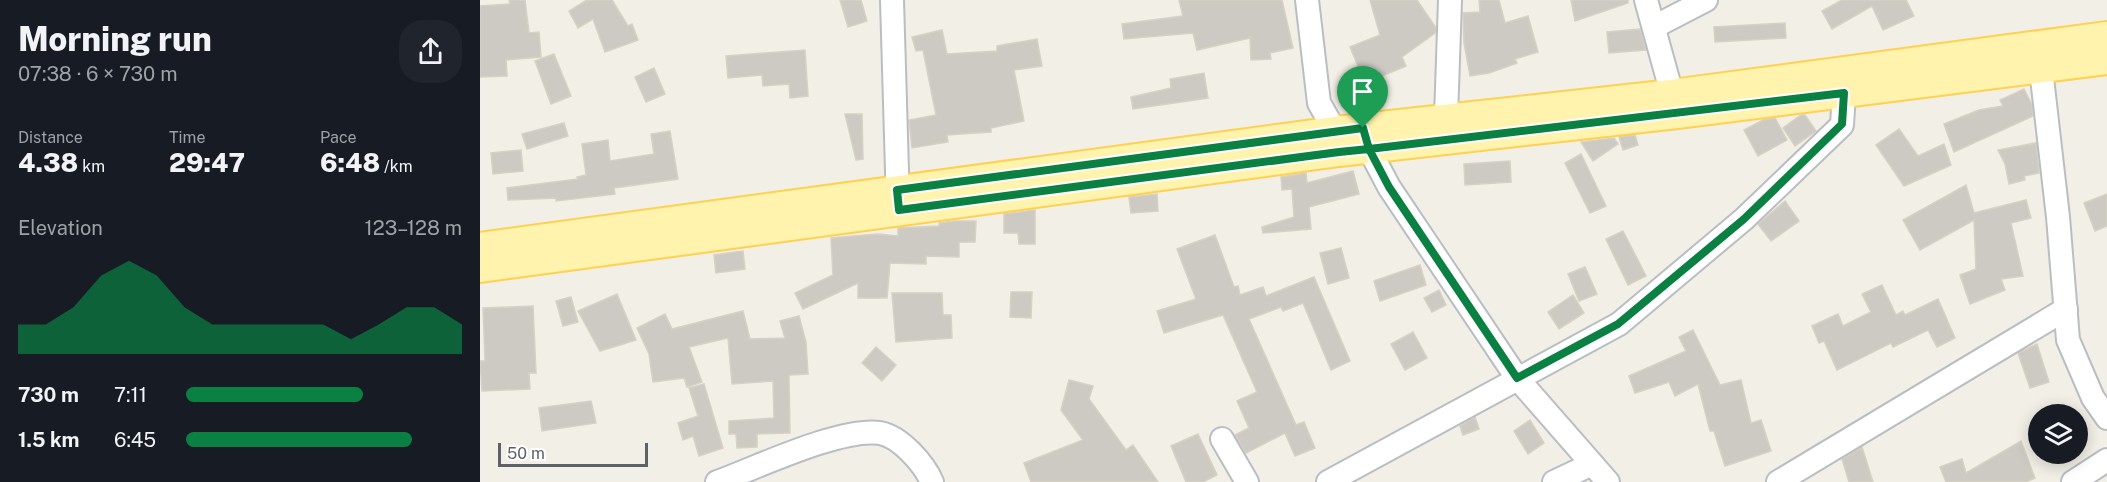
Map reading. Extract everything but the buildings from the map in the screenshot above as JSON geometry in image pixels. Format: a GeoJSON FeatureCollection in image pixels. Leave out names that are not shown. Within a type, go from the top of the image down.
{"type":"FeatureCollection","features":[{"type":"Feature","properties":{"kind":"main road"},"geometry":{"type":"LineString","coordinates":[[480,247],[898,200],[1337,142],[1844,93],[2039,57],[2107,36]]}},
{"type":"Feature","properties":{"kind":"main road"},"geometry":{"type":"LineString","coordinates":[[1366,139],[1446,118],[2039,57],[2107,60]]}},
{"type":"Feature","properties":{"kind":"main road"},"geometry":{"type":"LineString","coordinates":[[480,268],[898,200]]}},
{"type":"Feature","properties":{"kind":"street"},"geometry":{"type":"LineString","coordinates":[[892,0],[898,200]]}},
{"type":"Feature","properties":{"kind":"street"},"geometry":{"type":"LineString","coordinates":[[1307,0],[1319,103],[1337,142]]}},
{"type":"Feature","properties":{"kind":"street"},"geometry":{"type":"LineString","coordinates":[[1446,118],[1450,0]]}},
{"type":"Feature","properties":{"kind":"street"},"geometry":{"type":"LineString","coordinates":[[1646,0],[1672,94]]}},
{"type":"Feature","properties":{"kind":"street"},"geometry":{"type":"LineString","coordinates":[[1654,27],[1706,0]]}},
{"type":"Feature","properties":{"kind":"street"},"geometry":{"type":"LineString","coordinates":[[2039,57],[2068,340],[2093,398],[2107,418]]}},
{"type":"Feature","properties":{"kind":"street"},"geometry":{"type":"LineString","coordinates":[[1328,482],[1618,324],[1744,219],[1842,124],[1844,93]]}},
{"type":"Feature","properties":{"kind":"street"},"geometry":{"type":"LineString","coordinates":[[1366,139],[1389,187],[1517,378],[1608,482]]}},
{"type":"Feature","properties":{"kind":"street"},"geometry":{"type":"LineString","coordinates":[[1778,482],[2066,309]]}},
{"type":"Feature","properties":{"kind":"street"},"geometry":{"type":"LineString","coordinates":[[717,482],[842,436],[881,433],[903,445],[927,470],[932,482]]}},
{"type":"Feature","properties":{"kind":"street"},"geometry":{"type":"LineString","coordinates":[[1222,439],[1247,482]]}},
{"type":"Feature","properties":{"kind":"street"},"geometry":{"type":"LineString","coordinates":[[2073,482],[2107,460]]}},
{"type":"Feature","properties":{"kind":"street"},"geometry":{"type":"LineString","coordinates":[[1554,482],[1592,464]]}},
{"type":"Feature","properties":{"kind":"route"},"geometry":{"type":"LineString","coordinates":[[1363,128],[897,190],[899,210],[1339,152],[1369,149],[1677,114],[1844,93],[1842,124],[1744,219],[1618,324],[1517,378],[1389,187],[1369,149],[1363,128]]}}]}
